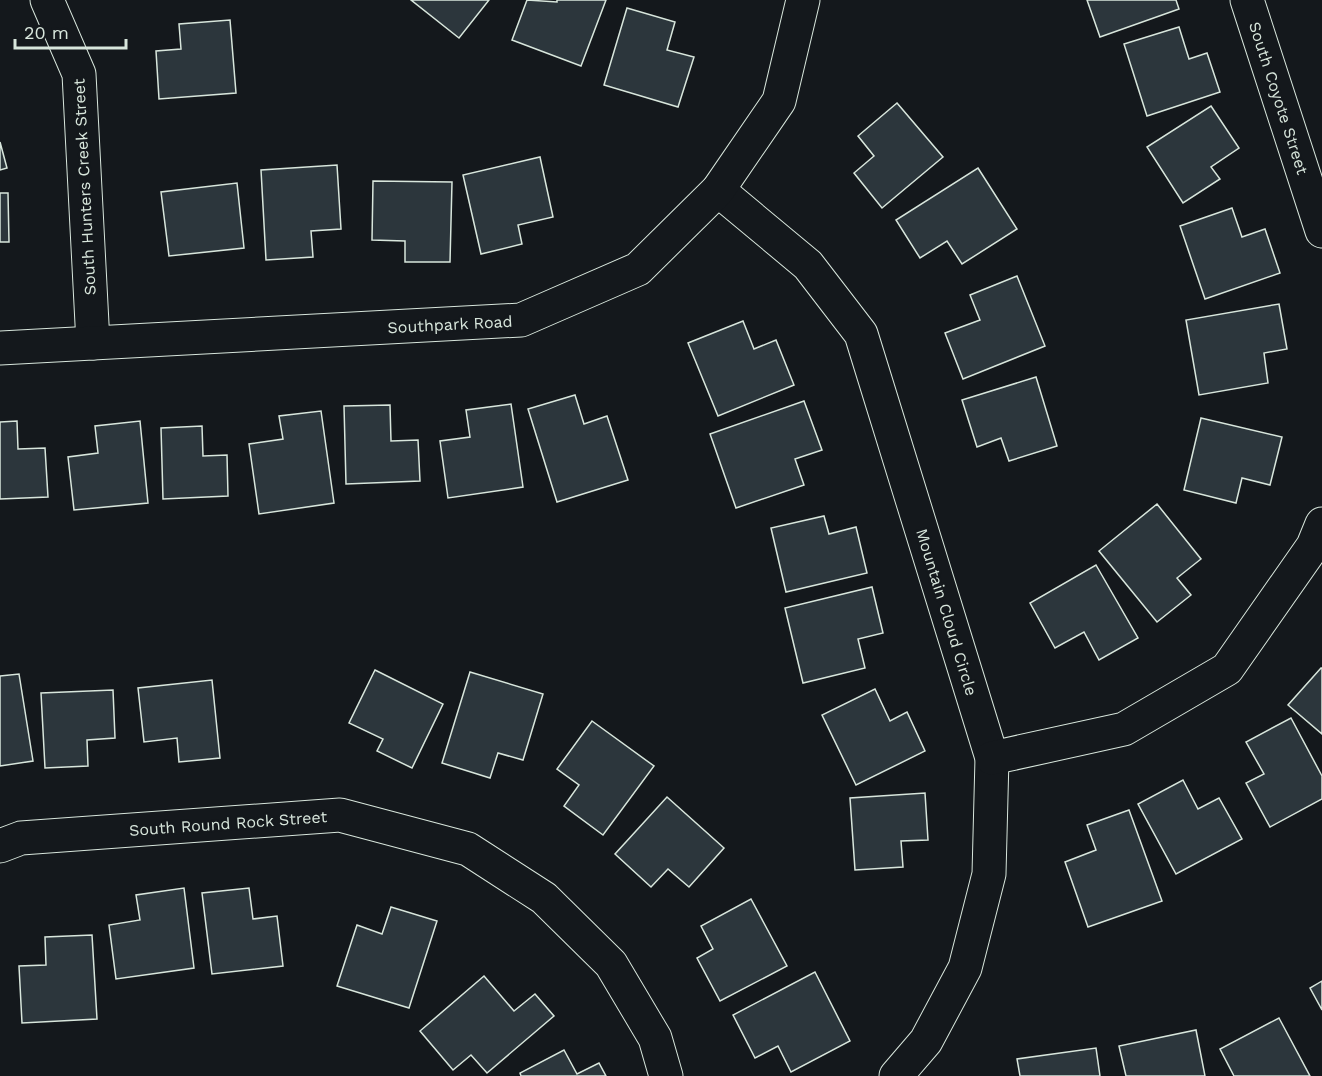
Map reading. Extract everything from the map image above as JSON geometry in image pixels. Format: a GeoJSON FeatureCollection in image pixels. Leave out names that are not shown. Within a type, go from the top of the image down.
{"type":"FeatureCollection","features":[{"type":"Feature","properties":{"kind":"street","name":"South Hunters Creek Street"},"geometry":{"type":"LineString","coordinates":[[47,0],[79,74],[93,343]]}},
{"type":"Feature","properties":{"kind":"street","name":"Southpark Road"},"geometry":{"type":"LineString","coordinates":[[0,348],[521,320],[638,269],[718,190],[779,101],[804,0]]}},
{"type":"Feature","properties":{"kind":"street","name":"South Coyote Street"},"geometry":{"type":"LineString","coordinates":[[1247,0],[1322,231]]}},
{"type":"Feature","properties":{"kind":"street","name":"Mountain Cloud Circle"},"geometry":{"type":"LineString","coordinates":[[718,190],[808,265],[861,334],[992,758],[988,874],[965,968],[926,1041],[896,1076]]}},
{"type":"Feature","properties":{"kind":"street"},"geometry":{"type":"LineString","coordinates":[[992,758],[1124,729],[1227,669],[1313,546],[1322,524]]}},
{"type":"Feature","properties":{"kind":"street","name":"South Round Rock Street"},"geometry":{"type":"LineString","coordinates":[[0,846],[21,838],[340,815],[468,849],[544,898],[611,964],[655,1038],[666,1076]]}},
{"type":"Feature","properties":{"kind":"building"},"geometry":{"type":"Polygon","coordinates":[[[411,0],[489,0],[459,38],[411,0]]]}},
{"type":"Feature","properties":{"kind":"building"},"geometry":{"type":"Polygon","coordinates":[[[527,0],[557,2],[557,0],[606,0],[581,66],[512,40],[527,0]]]}},
{"type":"Feature","properties":{"kind":"building"},"geometry":{"type":"Polygon","coordinates":[[[1087,0],[1176,0],[1179,9],[1100,37],[1087,0]]]}},
{"type":"Feature","properties":{"kind":"building"},"geometry":{"type":"Polygon","coordinates":[[[627,8],[675,22],[667,50],[694,57],[678,107],[604,85],[627,8]]]}},
{"type":"Feature","properties":{"kind":"building"},"geometry":{"type":"Polygon","coordinates":[[[230,20],[236,93],[159,99],[156,51],[181,49],[179,24],[230,20]]]}},
{"type":"Feature","properties":{"kind":"building"},"geometry":{"type":"Polygon","coordinates":[[[1179,27],[1189,59],[1207,53],[1220,92],[1147,116],[1124,44],[1179,27]]]}},
{"type":"Feature","properties":{"kind":"building"},"geometry":{"type":"Polygon","coordinates":[[[897,103],[943,157],[882,208],[854,173],[874,156],[858,136],[897,103]]]}},
{"type":"Feature","properties":{"kind":"building"},"geometry":{"type":"Polygon","coordinates":[[[1211,106],[1239,148],[1211,167],[1220,179],[1183,203],[1147,147],[1211,106]]]}},
{"type":"Feature","properties":{"kind":"building"},"geometry":{"type":"Polygon","coordinates":[[[0,142],[7,168],[0,170],[0,142]]]}},
{"type":"Feature","properties":{"kind":"building"},"geometry":{"type":"Polygon","coordinates":[[[540,157],[553,217],[518,225],[522,244],[481,254],[463,175],[540,157]]]}},
{"type":"Feature","properties":{"kind":"building"},"geometry":{"type":"Polygon","coordinates":[[[337,165],[341,229],[311,231],[313,257],[266,260],[261,170],[337,165]]]}},
{"type":"Feature","properties":{"kind":"building"},"geometry":{"type":"Polygon","coordinates":[[[978,168],[1017,229],[962,264],[947,241],[920,258],[896,220],[978,168]]]}},
{"type":"Feature","properties":{"kind":"building"},"geometry":{"type":"Polygon","coordinates":[[[373,181],[452,182],[450,262],[405,262],[405,241],[372,240],[373,181]]]}},
{"type":"Feature","properties":{"kind":"building"},"geometry":{"type":"Polygon","coordinates":[[[237,183],[244,248],[169,256],[161,192],[237,183]]]}},
{"type":"Feature","properties":{"kind":"building"},"geometry":{"type":"Polygon","coordinates":[[[0,193],[8,193],[9,242],[0,242],[0,193]]]}},
{"type":"Feature","properties":{"kind":"building"},"geometry":{"type":"Polygon","coordinates":[[[1232,208],[1242,237],[1265,229],[1280,273],[1205,299],[1180,226],[1232,208]]]}},
{"type":"Feature","properties":{"kind":"building"},"geometry":{"type":"Polygon","coordinates":[[[1017,276],[1045,346],[963,379],[945,333],[980,320],[970,295],[1017,276]]]}},
{"type":"Feature","properties":{"kind":"building"},"geometry":{"type":"Polygon","coordinates":[[[1279,304],[1287,349],[1264,353],[1268,383],[1199,395],[1186,320],[1279,304]]]}},
{"type":"Feature","properties":{"kind":"building"},"geometry":{"type":"Polygon","coordinates":[[[743,321],[754,349],[776,340],[794,385],[718,416],[688,343],[743,321]]]}},
{"type":"Feature","properties":{"kind":"building"},"geometry":{"type":"Polygon","coordinates":[[[1036,377],[1057,446],[1009,461],[1001,438],[977,447],[962,400],[1036,377]]]}},
{"type":"Feature","properties":{"kind":"building"},"geometry":{"type":"Polygon","coordinates":[[[575,395],[584,424],[607,416],[628,480],[557,502],[528,409],[575,395]]]}},
{"type":"Feature","properties":{"kind":"building"},"geometry":{"type":"Polygon","coordinates":[[[804,401],[822,450],[795,459],[804,485],[736,508],[710,434],[804,401]]]}},
{"type":"Feature","properties":{"kind":"building"},"geometry":{"type":"Polygon","coordinates":[[[511,404],[523,487],[448,498],[440,441],[470,437],[466,410],[511,404]]]}},
{"type":"Feature","properties":{"kind":"building"},"geometry":{"type":"Polygon","coordinates":[[[390,405],[391,441],[418,440],[420,481],[346,484],[344,406],[390,405]]]}},
{"type":"Feature","properties":{"kind":"building"},"geometry":{"type":"Polygon","coordinates":[[[321,411],[334,503],[259,514],[249,444],[283,439],[279,416],[321,411]]]}},
{"type":"Feature","properties":{"kind":"building"},"geometry":{"type":"Polygon","coordinates":[[[1201,418],[1282,437],[1270,485],[1242,478],[1236,503],[1184,490],[1201,418]]]}},
{"type":"Feature","properties":{"kind":"building"},"geometry":{"type":"Polygon","coordinates":[[[17,421],[18,449],[45,448],[48,497],[0,499],[0,422],[17,421]]]}},
{"type":"Feature","properties":{"kind":"building"},"geometry":{"type":"Polygon","coordinates":[[[140,421],[148,503],[74,510],[68,457],[98,453],[95,426],[140,421]]]}},
{"type":"Feature","properties":{"kind":"building"},"geometry":{"type":"Polygon","coordinates":[[[202,426],[203,456],[227,455],[228,496],[163,499],[161,428],[202,426]]]}},
{"type":"Feature","properties":{"kind":"building"},"geometry":{"type":"Polygon","coordinates":[[[1157,504],[1201,559],[1177,578],[1191,595],[1157,622],[1099,551],[1157,504]]]}},
{"type":"Feature","properties":{"kind":"building"},"geometry":{"type":"Polygon","coordinates":[[[824,516],[829,534],[856,527],[867,573],[786,592],[771,528],[824,516]]]}},
{"type":"Feature","properties":{"kind":"building"},"geometry":{"type":"Polygon","coordinates":[[[1096,565],[1138,638],[1099,660],[1084,632],[1055,648],[1030,603],[1096,565]]]}},
{"type":"Feature","properties":{"kind":"building"},"geometry":{"type":"Polygon","coordinates":[[[872,587],[883,633],[858,639],[865,668],[803,683],[785,608],[872,587]]]}},
{"type":"Feature","properties":{"kind":"building"},"geometry":{"type":"Polygon","coordinates":[[[1322,668],[1322,734],[1288,705],[1322,668]]]}},
{"type":"Feature","properties":{"kind":"building"},"geometry":{"type":"Polygon","coordinates":[[[375,670],[443,704],[412,768],[377,751],[383,739],[349,723],[375,670]]]}},
{"type":"Feature","properties":{"kind":"building"},"geometry":{"type":"Polygon","coordinates":[[[470,672],[543,694],[523,760],[498,753],[490,778],[442,763],[470,672]]]}},
{"type":"Feature","properties":{"kind":"building"},"geometry":{"type":"Polygon","coordinates":[[[19,674],[33,761],[0,766],[0,676],[19,674]]]}},
{"type":"Feature","properties":{"kind":"building"},"geometry":{"type":"Polygon","coordinates":[[[212,680],[220,758],[179,762],[177,738],[144,742],[138,688],[212,680]]]}},
{"type":"Feature","properties":{"kind":"building"},"geometry":{"type":"Polygon","coordinates":[[[875,689],[890,721],[907,712],[925,751],[856,785],[822,715],[875,689]]]}},
{"type":"Feature","properties":{"kind":"building"},"geometry":{"type":"Polygon","coordinates":[[[113,690],[115,738],[87,740],[88,766],[45,768],[41,693],[113,690]]]}},
{"type":"Feature","properties":{"kind":"building"},"geometry":{"type":"Polygon","coordinates":[[[1291,718],[1322,776],[1322,799],[1270,827],[1246,783],[1264,774],[1246,742],[1291,718]]]}},
{"type":"Feature","properties":{"kind":"building"},"geometry":{"type":"Polygon","coordinates":[[[592,721],[654,766],[603,835],[564,806],[579,785],[557,769],[592,721]]]}},
{"type":"Feature","properties":{"kind":"building"},"geometry":{"type":"Polygon","coordinates":[[[1183,780],[1198,809],[1219,798],[1242,839],[1176,874],[1138,804],[1183,780]]]}},
{"type":"Feature","properties":{"kind":"building"},"geometry":{"type":"Polygon","coordinates":[[[925,793],[928,840],[901,841],[903,867],[855,870],[850,798],[925,793]]]}},
{"type":"Feature","properties":{"kind":"building"},"geometry":{"type":"Polygon","coordinates":[[[667,797],[724,848],[689,887],[668,869],[651,887],[615,854],[667,797]]]}},
{"type":"Feature","properties":{"kind":"building"},"geometry":{"type":"Polygon","coordinates":[[[1129,810],[1162,901],[1088,927],[1065,862],[1096,850],[1087,825],[1129,810]]]}},
{"type":"Feature","properties":{"kind":"building"},"geometry":{"type":"Polygon","coordinates":[[[184,888],[194,968],[116,979],[109,925],[140,920],[136,895],[184,888]]]}},
{"type":"Feature","properties":{"kind":"building"},"geometry":{"type":"Polygon","coordinates":[[[249,888],[253,919],[277,916],[283,966],[212,974],[202,893],[249,888]]]}},
{"type":"Feature","properties":{"kind":"building"},"geometry":{"type":"Polygon","coordinates":[[[751,899],[787,966],[720,1001],[697,958],[713,949],[701,926],[751,899]]]}},
{"type":"Feature","properties":{"kind":"building"},"geometry":{"type":"Polygon","coordinates":[[[391,907],[437,921],[409,1008],[337,986],[357,925],[382,934],[391,907]]]}},
{"type":"Feature","properties":{"kind":"building"},"geometry":{"type":"Polygon","coordinates":[[[92,935],[97,1019],[22,1023],[19,966],[46,965],[45,937],[92,935]]]}},
{"type":"Feature","properties":{"kind":"building"},"geometry":{"type":"Polygon","coordinates":[[[815,972],[850,1041],[791,1072],[778,1046],[755,1058],[733,1015],[815,972]]]}},
{"type":"Feature","properties":{"kind":"building"},"geometry":{"type":"Polygon","coordinates":[[[484,976],[514,1011],[535,994],[554,1016],[487,1073],[471,1055],[453,1070],[420,1031],[484,976]]]}},
{"type":"Feature","properties":{"kind":"building"},"geometry":{"type":"Polygon","coordinates":[[[1322,981],[1322,1010],[1310,988],[1322,981]]]}},
{"type":"Feature","properties":{"kind":"building"},"geometry":{"type":"Polygon","coordinates":[[[1279,1018],[1310,1076],[1234,1076],[1220,1049],[1279,1018]]]}},
{"type":"Feature","properties":{"kind":"building"},"geometry":{"type":"Polygon","coordinates":[[[1196,1030],[1205,1076],[1126,1076],[1119,1046],[1196,1030]]]}},
{"type":"Feature","properties":{"kind":"building"},"geometry":{"type":"Polygon","coordinates":[[[1096,1048],[1100,1076],[1020,1076],[1017,1059],[1096,1048]]]}},
{"type":"Feature","properties":{"kind":"building"},"geometry":{"type":"Polygon","coordinates":[[[564,1050],[577,1074],[599,1063],[606,1076],[521,1076],[520,1073],[564,1050]]]}}]}
